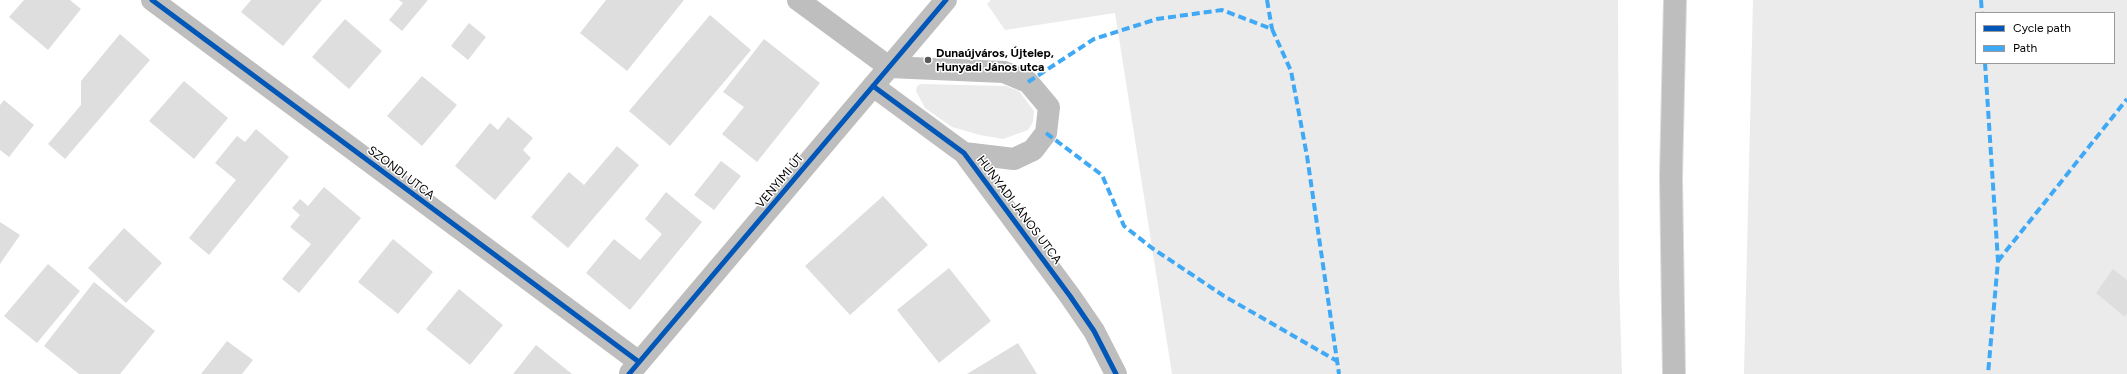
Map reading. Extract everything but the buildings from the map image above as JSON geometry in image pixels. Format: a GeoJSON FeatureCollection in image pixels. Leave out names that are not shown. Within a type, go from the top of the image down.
{"type":"FeatureCollection","features":[{"type":"Feature","properties":{"kind":"street","name":"SZONDI UTCA"},"geometry":{"type":"LineString","coordinates":[[152,0],[634,368]]}},
{"type":"Feature","properties":{"kind":"street"},"geometry":{"type":"LineString","coordinates":[[798,0],[889,67],[1004,72],[1028,82],[1049,107],[1046,133],[1033,150],[1014,159],[964,153]]}},
{"type":"Feature","properties":{"kind":"street","name":"VENYIMI ÚT"},"geometry":{"type":"LineString","coordinates":[[634,368],[946,0]]}},
{"type":"Feature","properties":{"kind":"street"},"geometry":{"type":"LineString","coordinates":[[1674,374],[1671,177],[1676,0]]}},
{"type":"Feature","properties":{"kind":"street","name":"HUNYADI JÁNOS UTCA"},"geometry":{"type":"LineString","coordinates":[[873,86],[964,153],[1070,296],[1094,331],[1116,374]]}},
{"type":"Feature","properties":{"kind":"shaded area"},"geometry":{"type":"Polygon","coordinates":[[[991,0],[1618,0],[1619,278],[1622,374],[1172,374],[1115,13],[1005,30],[987,4],[991,0]]]}},
{"type":"Feature","properties":{"kind":"shaded area"},"geometry":{"type":"Polygon","coordinates":[[[1753,0],[2127,0],[2127,374],[1744,374],[1753,0]]]}},
{"type":"Feature","properties":{"kind":"shaded area"},"geometry":{"type":"Polygon","coordinates":[[[921,84],[1006,86],[1019,91],[1034,111],[1033,122],[1028,130],[1003,139],[980,135],[952,127],[925,108],[916,91],[917,86],[921,84]]]}},
{"type":"Feature","properties":{"kind":"marked path"},"geometry":{"type":"LineString","coordinates":[[1267,0],[1272,29]]}},
{"type":"Feature","properties":{"kind":"marked path"},"geometry":{"type":"LineString","coordinates":[[1981,0],[1982,12]]}},
{"type":"Feature","properties":{"kind":"marked path"},"geometry":{"type":"LineString","coordinates":[[1028,82],[1094,39],[1157,19],[1222,10],[1272,29],[1291,71],[1307,156],[1339,374]]}},
{"type":"Feature","properties":{"kind":"marked path"},"geometry":{"type":"LineString","coordinates":[[1985,64],[1998,261],[1988,374]]}},
{"type":"Feature","properties":{"kind":"marked path"},"geometry":{"type":"LineString","coordinates":[[1998,261],[2127,99]]}},
{"type":"Feature","properties":{"kind":"marked path"},"geometry":{"type":"LineString","coordinates":[[1046,133],[1102,175],[1124,226],[1152,248],[1224,296],[1337,361]]}},
{"type":"Feature","properties":{"kind":"cycle path"},"geometry":{"type":"LineString","coordinates":[[152,0],[639,362]]}},
{"type":"Feature","properties":{"kind":"cycle path"},"geometry":{"type":"LineString","coordinates":[[629,374],[946,0]]}},
{"type":"Feature","properties":{"kind":"cycle path"},"geometry":{"type":"LineString","coordinates":[[873,86],[964,153],[1070,296],[1094,331],[1116,374]]}},
{"type":"Feature","properties":{"kind":"place","name":"Dunaújváros, Újtelep, Hunyadi János utca"},"geometry":{"type":"Point","coordinates":[928,60]}}]}
